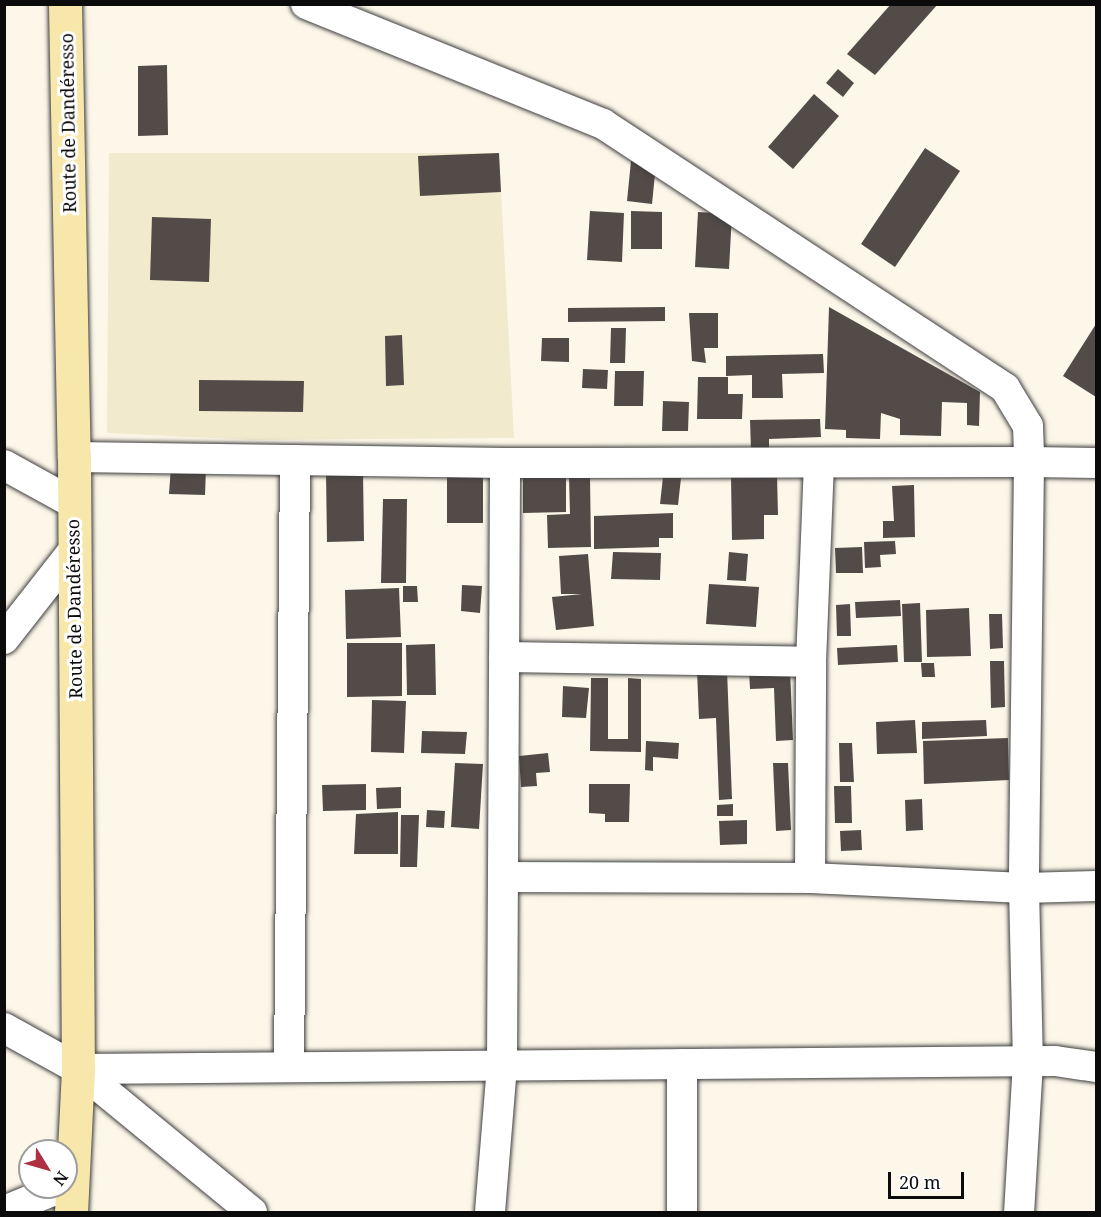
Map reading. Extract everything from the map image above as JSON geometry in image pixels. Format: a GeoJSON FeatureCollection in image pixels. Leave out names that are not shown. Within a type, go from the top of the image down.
{"type":"FeatureCollection","features":[{"type":"Feature","properties":{"kind":"street","name":"Route de Dandéresso"},"geometry":{"type":"LineString","coordinates":[[65,4],[74,457],[78,1069],[72,1139]]}},
{"type":"Feature","properties":{"kind":"street"},"geometry":{"type":"LineString","coordinates":[[306,4],[603,124],[1005,388],[1028,426],[1024,888],[1028,1062],[1019,1212]]}},
{"type":"Feature","properties":{"kind":"street"},"geometry":{"type":"LineString","coordinates":[[74,457],[505,463],[1096,463]]}},
{"type":"Feature","properties":{"kind":"street"},"geometry":{"type":"LineString","coordinates":[[289,1067],[294,460]]}},
{"type":"Feature","properties":{"kind":"street"},"geometry":{"type":"LineString","coordinates":[[490,1212],[502,1066],[505,463]]}},
{"type":"Feature","properties":{"kind":"street"},"geometry":{"type":"LineString","coordinates":[[810,878],[811,662],[819,464]]}},
{"type":"Feature","properties":{"kind":"street"},"geometry":{"type":"LineString","coordinates":[[4,465],[73,503]]}},
{"type":"Feature","properties":{"kind":"street"},"geometry":{"type":"LineString","coordinates":[[4,639],[73,551]]}},
{"type":"Feature","properties":{"kind":"street"},"geometry":{"type":"LineString","coordinates":[[504,657],[811,662]]}},
{"type":"Feature","properties":{"kind":"street"},"geometry":{"type":"LineString","coordinates":[[503,877],[810,878],[1024,888],[1096,886]]}},
{"type":"Feature","properties":{"kind":"street"},"geometry":{"type":"LineString","coordinates":[[4,1029],[78,1069],[252,1212]]}},
{"type":"Feature","properties":{"kind":"street"},"geometry":{"type":"LineString","coordinates":[[78,1069],[1054,1061],[1096,1067]]}},
{"type":"Feature","properties":{"kind":"street"},"geometry":{"type":"LineString","coordinates":[[682,1064],[682,1212]]}},
{"type":"Feature","properties":{"kind":"street"},"geometry":{"type":"LineString","coordinates":[[4,1211],[44,1199]]}},
{"type":"Feature","properties":{"kind":"shaded area"},"geometry":{"type":"Polygon","coordinates":[[[109,153],[499,153],[514,438],[254,440],[107,433],[109,153]]]}},
{"type":"Feature","properties":{"kind":"building"},"geometry":{"type":"Polygon","coordinates":[[[891,4],[938,4],[875,75],[847,54],[891,4]]]}},
{"type":"Feature","properties":{"kind":"building"},"geometry":{"type":"Polygon","coordinates":[[[167,65],[168,135],[138,136],[138,66],[167,65]]]}},
{"type":"Feature","properties":{"kind":"building"},"geometry":{"type":"Polygon","coordinates":[[[838,69],[854,83],[843,97],[826,83],[838,69]]]}},
{"type":"Feature","properties":{"kind":"building"},"geometry":{"type":"Polygon","coordinates":[[[814,94],[839,116],[793,169],[768,147],[814,94]]]}},
{"type":"Feature","properties":{"kind":"building"},"geometry":{"type":"Polygon","coordinates":[[[925,148],[960,171],[895,267],[861,244],[925,148]]]}},
{"type":"Feature","properties":{"kind":"building"},"geometry":{"type":"Polygon","coordinates":[[[499,153],[501,192],[420,196],[418,156],[499,153]]]}},
{"type":"Feature","properties":{"kind":"building"},"geometry":{"type":"Polygon","coordinates":[[[631,161],[656,164],[652,204],[627,201],[631,161]]]}},
{"type":"Feature","properties":{"kind":"building"},"geometry":{"type":"Polygon","coordinates":[[[590,211],[624,213],[622,262],[587,260],[590,211]]]}},
{"type":"Feature","properties":{"kind":"building"},"geometry":{"type":"Polygon","coordinates":[[[631,211],[662,212],[662,249],[631,249],[631,211]]]}},
{"type":"Feature","properties":{"kind":"building"},"geometry":{"type":"Polygon","coordinates":[[[698,212],[732,214],[729,269],[695,267],[698,212]]]}},
{"type":"Feature","properties":{"kind":"building"},"geometry":{"type":"Polygon","coordinates":[[[152,217],[211,219],[209,282],[150,280],[152,217]]]}},
{"type":"Feature","properties":{"kind":"building"},"geometry":{"type":"Polygon","coordinates":[[[665,307],[665,321],[568,322],[568,308],[665,307]]]}},
{"type":"Feature","properties":{"kind":"building"},"geometry":{"type":"Polygon","coordinates":[[[829,307],[980,392],[979,426],[967,425],[967,403],[942,402],[941,436],[900,435],[900,419],[881,413],[880,439],[846,438],[846,430],[825,429],[829,307]]]}},
{"type":"Feature","properties":{"kind":"building"},"geometry":{"type":"Polygon","coordinates":[[[689,313],[718,313],[718,348],[704,348],[706,363],[692,361],[689,313]]]}},
{"type":"Feature","properties":{"kind":"building"},"geometry":{"type":"Polygon","coordinates":[[[1096,324],[1096,397],[1063,376],[1096,324]]]}},
{"type":"Feature","properties":{"kind":"building"},"geometry":{"type":"Polygon","coordinates":[[[611,328],[626,328],[625,363],[610,363],[611,328]]]}},
{"type":"Feature","properties":{"kind":"building"},"geometry":{"type":"Polygon","coordinates":[[[402,335],[404,385],[386,386],[385,336],[402,335]]]}},
{"type":"Feature","properties":{"kind":"building"},"geometry":{"type":"Polygon","coordinates":[[[542,338],[569,338],[569,362],[541,361],[542,338]]]}},
{"type":"Feature","properties":{"kind":"building"},"geometry":{"type":"Polygon","coordinates":[[[823,354],[824,373],[782,374],[783,398],[752,398],[752,375],[726,376],[726,356],[823,354]]]}},
{"type":"Feature","properties":{"kind":"building"},"geometry":{"type":"Polygon","coordinates":[[[583,369],[608,370],[607,389],[582,388],[583,369]]]}},
{"type":"Feature","properties":{"kind":"building"},"geometry":{"type":"Polygon","coordinates":[[[615,371],[644,371],[643,406],[614,406],[615,371]]]}},
{"type":"Feature","properties":{"kind":"building"},"geometry":{"type":"Polygon","coordinates":[[[698,377],[728,377],[728,394],[743,394],[742,419],[697,419],[698,377]]]}},
{"type":"Feature","properties":{"kind":"building"},"geometry":{"type":"Polygon","coordinates":[[[199,380],[304,381],[303,412],[199,411],[199,380]]]}},
{"type":"Feature","properties":{"kind":"building"},"geometry":{"type":"Polygon","coordinates":[[[663,401],[689,402],[688,431],[662,431],[663,401]]]}},
{"type":"Feature","properties":{"kind":"building"},"geometry":{"type":"Polygon","coordinates":[[[820,419],[821,437],[769,439],[769,449],[751,450],[750,420],[820,419]]]}},
{"type":"Feature","properties":{"kind":"building"},"geometry":{"type":"Polygon","coordinates":[[[171,466],[206,468],[205,495],[169,494],[171,466]]]}},
{"type":"Feature","properties":{"kind":"building"},"geometry":{"type":"Polygon","coordinates":[[[523,470],[566,470],[566,512],[523,513],[523,470]]]}},
{"type":"Feature","properties":{"kind":"building"},"geometry":{"type":"Polygon","coordinates":[[[363,471],[364,541],[327,542],[326,472],[363,471]]]}},
{"type":"Feature","properties":{"kind":"building"},"geometry":{"type":"Polygon","coordinates":[[[447,472],[483,472],[483,523],[447,523],[447,472]]]}},
{"type":"Feature","properties":{"kind":"building"},"geometry":{"type":"Polygon","coordinates":[[[777,475],[778,515],[764,515],[764,539],[732,540],[731,476],[777,475]]]}},
{"type":"Feature","properties":{"kind":"building"},"geometry":{"type":"Polygon","coordinates":[[[569,477],[590,477],[591,547],[548,548],[547,515],[570,514],[569,477]]]}},
{"type":"Feature","properties":{"kind":"building"},"geometry":{"type":"Polygon","coordinates":[[[663,477],[681,478],[678,505],[660,504],[663,477]]]}},
{"type":"Feature","properties":{"kind":"building"},"geometry":{"type":"Polygon","coordinates":[[[914,485],[915,537],[883,538],[883,521],[894,521],[892,486],[914,485]]]}},
{"type":"Feature","properties":{"kind":"building"},"geometry":{"type":"Polygon","coordinates":[[[383,499],[407,499],[406,583],[381,583],[383,499]]]}},
{"type":"Feature","properties":{"kind":"building"},"geometry":{"type":"Polygon","coordinates":[[[673,513],[673,538],[659,538],[659,547],[594,549],[594,516],[673,513]]]}},
{"type":"Feature","properties":{"kind":"building"},"geometry":{"type":"Polygon","coordinates":[[[895,541],[896,554],[880,555],[881,567],[865,568],[864,542],[895,541]]]}},
{"type":"Feature","properties":{"kind":"building"},"geometry":{"type":"Polygon","coordinates":[[[862,547],[863,573],[836,573],[835,548],[862,547]]]}},
{"type":"Feature","properties":{"kind":"building"},"geometry":{"type":"Polygon","coordinates":[[[613,552],[661,553],[660,580],[611,579],[613,552]]]}},
{"type":"Feature","properties":{"kind":"building"},"geometry":{"type":"Polygon","coordinates":[[[729,552],[748,554],[746,581],[727,580],[729,552]]]}},
{"type":"Feature","properties":{"kind":"building"},"geometry":{"type":"Polygon","coordinates":[[[588,554],[594,626],[556,630],[552,597],[582,594],[561,594],[559,556],[588,554]]]}},
{"type":"Feature","properties":{"kind":"building"},"geometry":{"type":"Polygon","coordinates":[[[709,584],[759,587],[756,627],[706,624],[709,584]]]}},
{"type":"Feature","properties":{"kind":"building"},"geometry":{"type":"Polygon","coordinates":[[[462,585],[482,586],[480,613],[461,611],[462,585]]]}},
{"type":"Feature","properties":{"kind":"building"},"geometry":{"type":"Polygon","coordinates":[[[403,586],[417,586],[418,602],[403,602],[403,586]]]}},
{"type":"Feature","properties":{"kind":"building"},"geometry":{"type":"Polygon","coordinates":[[[399,588],[401,637],[346,639],[345,590],[399,588]]]}},
{"type":"Feature","properties":{"kind":"building"},"geometry":{"type":"Polygon","coordinates":[[[900,600],[901,616],[856,618],[855,602],[900,600]]]}},
{"type":"Feature","properties":{"kind":"building"},"geometry":{"type":"Polygon","coordinates":[[[920,603],[922,662],[904,662],[902,604],[920,603]]]}},
{"type":"Feature","properties":{"kind":"building"},"geometry":{"type":"Polygon","coordinates":[[[850,604],[851,636],[837,636],[836,605],[850,604]]]}},
{"type":"Feature","properties":{"kind":"building"},"geometry":{"type":"Polygon","coordinates":[[[969,608],[971,656],[927,657],[926,610],[969,608]]]}},
{"type":"Feature","properties":{"kind":"building"},"geometry":{"type":"Polygon","coordinates":[[[989,614],[1002,614],[1003,648],[990,649],[989,614]]]}},
{"type":"Feature","properties":{"kind":"building"},"geometry":{"type":"Polygon","coordinates":[[[347,643],[402,643],[402,696],[347,697],[347,643]]]}},
{"type":"Feature","properties":{"kind":"building"},"geometry":{"type":"Polygon","coordinates":[[[435,644],[436,695],[407,695],[406,645],[435,644]]]}},
{"type":"Feature","properties":{"kind":"building"},"geometry":{"type":"Polygon","coordinates":[[[897,645],[898,662],[838,665],[837,648],[897,645]]]}},
{"type":"Feature","properties":{"kind":"building"},"geometry":{"type":"Polygon","coordinates":[[[990,661],[1004,661],[1005,707],[991,708],[990,661]]]}},
{"type":"Feature","properties":{"kind":"building"},"geometry":{"type":"Polygon","coordinates":[[[921,663],[934,663],[935,677],[922,677],[921,663]]]}},
{"type":"Feature","properties":{"kind":"building"},"geometry":{"type":"Polygon","coordinates":[[[790,669],[793,740],[776,741],[774,688],[750,689],[749,670],[790,669]]]}},
{"type":"Feature","properties":{"kind":"building"},"geometry":{"type":"Polygon","coordinates":[[[727,670],[732,799],[719,800],[716,718],[699,719],[697,671],[727,670]]]}},
{"type":"Feature","properties":{"kind":"building"},"geometry":{"type":"Polygon","coordinates":[[[591,678],[608,678],[608,739],[628,739],[628,678],[641,679],[641,752],[590,751],[591,678]]]}},
{"type":"Feature","properties":{"kind":"building"},"geometry":{"type":"Polygon","coordinates":[[[563,686],[589,688],[586,718],[562,717],[563,686]]]}},
{"type":"Feature","properties":{"kind":"building"},"geometry":{"type":"Polygon","coordinates":[[[372,700],[406,701],[404,753],[371,752],[372,700]]]}},
{"type":"Feature","properties":{"kind":"building"},"geometry":{"type":"Polygon","coordinates":[[[915,720],[917,753],[877,754],[876,722],[915,720]]]}},
{"type":"Feature","properties":{"kind":"building"},"geometry":{"type":"Polygon","coordinates":[[[986,720],[987,736],[922,739],[922,722],[986,720]]]}},
{"type":"Feature","properties":{"kind":"building"},"geometry":{"type":"Polygon","coordinates":[[[422,731],[467,732],[465,754],[421,753],[422,731]]]}},
{"type":"Feature","properties":{"kind":"building"},"geometry":{"type":"Polygon","coordinates":[[[1008,738],[1009,780],[924,784],[923,741],[1008,738]]]}},
{"type":"Feature","properties":{"kind":"building"},"geometry":{"type":"Polygon","coordinates":[[[646,741],[679,743],[678,759],[653,757],[653,771],[645,770],[646,741]]]}},
{"type":"Feature","properties":{"kind":"building"},"geometry":{"type":"Polygon","coordinates":[[[839,743],[852,743],[854,782],[840,782],[839,743]]]}},
{"type":"Feature","properties":{"kind":"building"},"geometry":{"type":"Polygon","coordinates":[[[548,753],[550,772],[536,773],[537,786],[521,787],[519,756],[548,753]]]}},
{"type":"Feature","properties":{"kind":"building"},"geometry":{"type":"Polygon","coordinates":[[[455,763],[483,764],[479,829],[451,827],[455,763]]]}},
{"type":"Feature","properties":{"kind":"building"},"geometry":{"type":"Polygon","coordinates":[[[773,763],[788,763],[791,830],[776,831],[773,763]]]}},
{"type":"Feature","properties":{"kind":"building"},"geometry":{"type":"Polygon","coordinates":[[[366,784],[366,810],[323,811],[322,785],[366,784]]]}},
{"type":"Feature","properties":{"kind":"building"},"geometry":{"type":"Polygon","coordinates":[[[589,784],[630,784],[629,822],[605,822],[605,814],[589,813],[589,784]]]}},
{"type":"Feature","properties":{"kind":"building"},"geometry":{"type":"Polygon","coordinates":[[[834,786],[851,786],[852,823],[835,823],[834,786]]]}},
{"type":"Feature","properties":{"kind":"building"},"geometry":{"type":"Polygon","coordinates":[[[401,787],[401,808],[377,809],[376,788],[401,787]]]}},
{"type":"Feature","properties":{"kind":"building"},"geometry":{"type":"Polygon","coordinates":[[[922,799],[923,830],[906,831],[905,800],[922,799]]]}},
{"type":"Feature","properties":{"kind":"building"},"geometry":{"type":"Polygon","coordinates":[[[733,804],[733,816],[717,816],[717,805],[733,804]]]}},
{"type":"Feature","properties":{"kind":"building"},"geometry":{"type":"Polygon","coordinates":[[[427,810],[445,811],[444,828],[426,827],[427,810]]]}},
{"type":"Feature","properties":{"kind":"building"},"geometry":{"type":"Polygon","coordinates":[[[398,812],[398,854],[354,854],[356,814],[398,812]]]}},
{"type":"Feature","properties":{"kind":"building"},"geometry":{"type":"Polygon","coordinates":[[[401,815],[419,815],[417,867],[400,867],[401,815]]]}},
{"type":"Feature","properties":{"kind":"building"},"geometry":{"type":"Polygon","coordinates":[[[747,820],[747,844],[720,845],[719,821],[747,820]]]}},
{"type":"Feature","properties":{"kind":"building"},"geometry":{"type":"Polygon","coordinates":[[[861,830],[862,850],[841,851],[840,831],[861,830]]]}}]}
